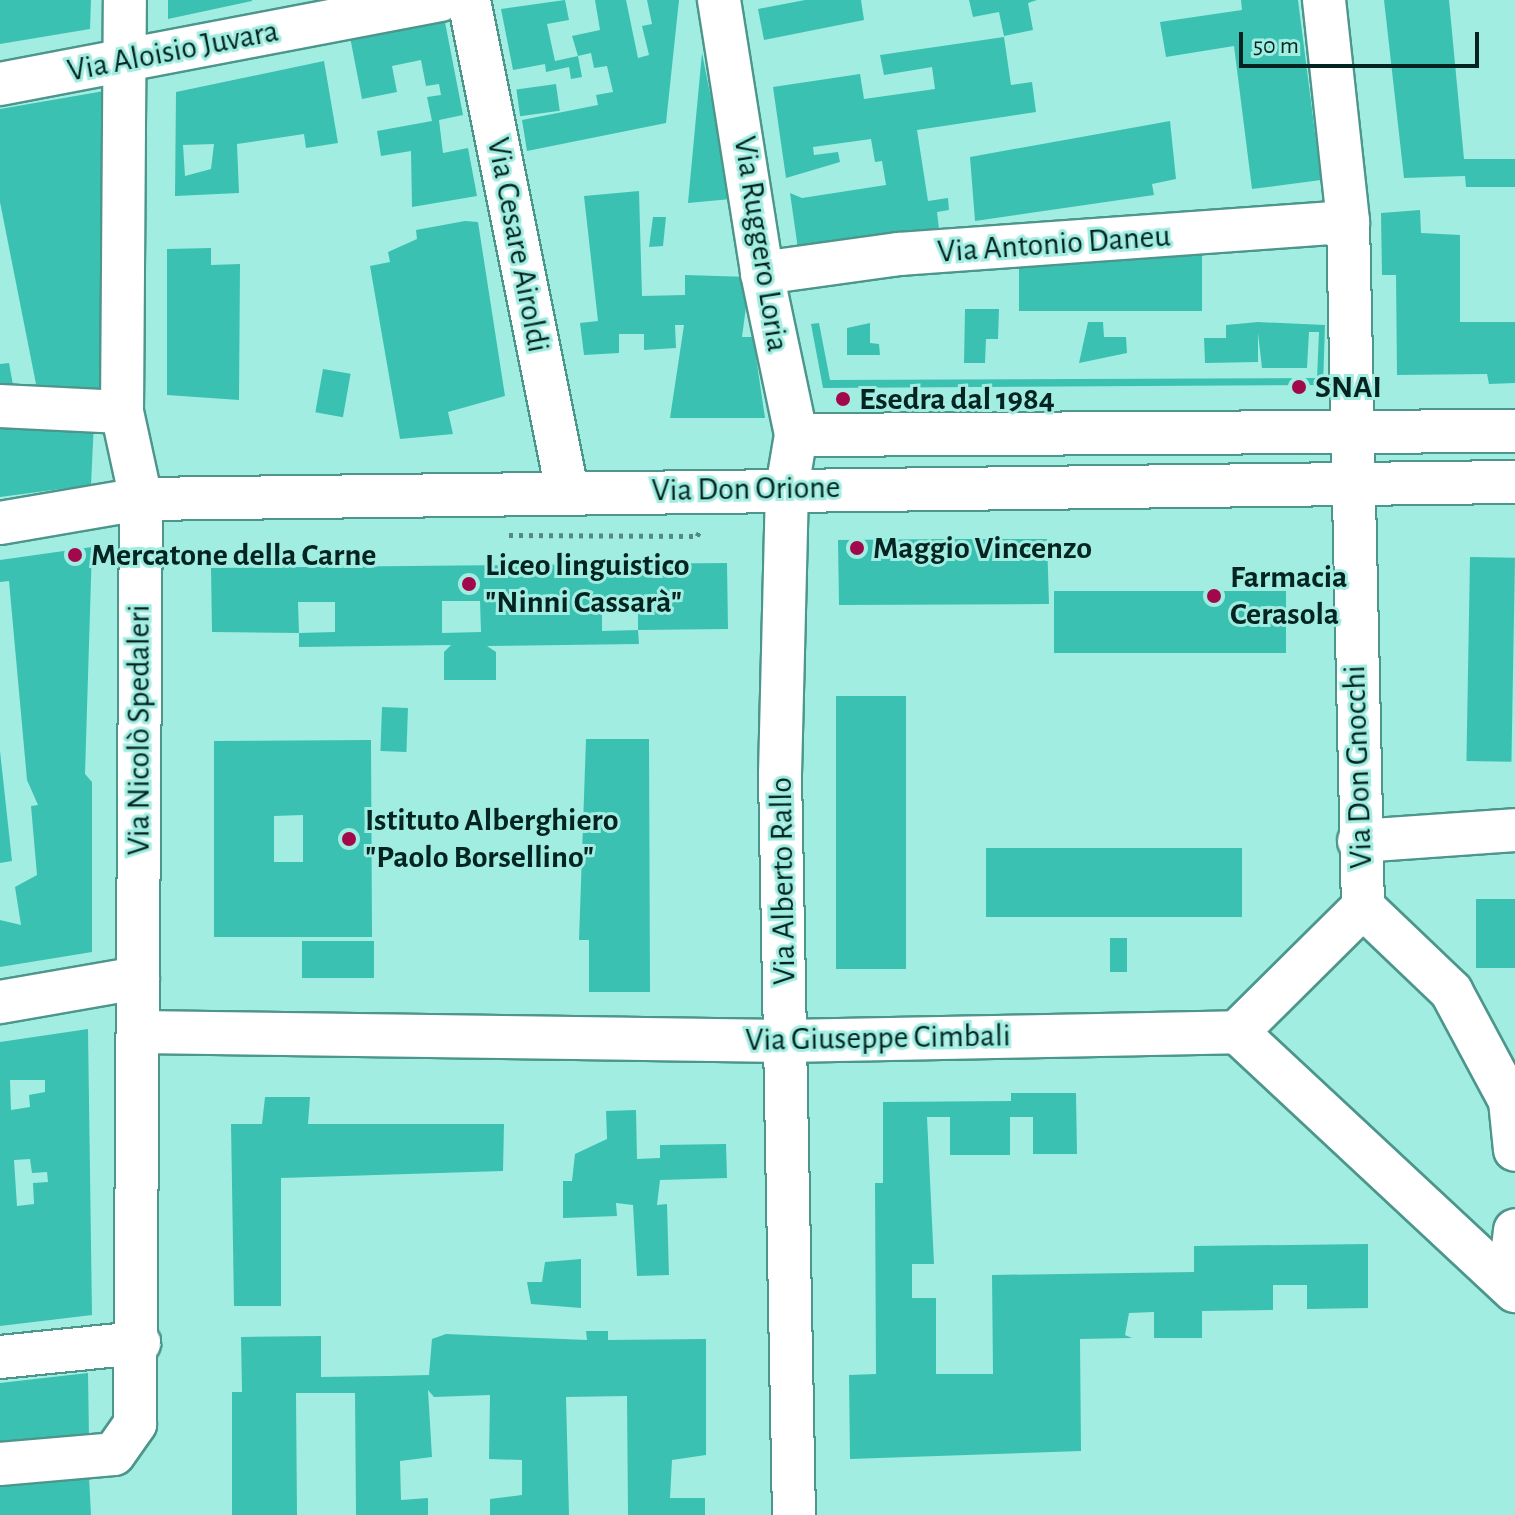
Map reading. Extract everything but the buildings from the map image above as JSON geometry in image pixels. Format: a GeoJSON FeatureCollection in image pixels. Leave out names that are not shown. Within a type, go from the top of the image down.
{"type":"FeatureCollection","features":[{"type":"Feature","properties":{"kind":"street","name":"Via Nicolò Spedaleri"},"geometry":{"type":"LineString","coordinates":[[0,1464],[114,1454],[135,1424],[139,1343],[141,499],[122,412],[125,0]]}},
{"type":"Feature","properties":{"kind":"street","name":"Via Aloisio Juvara"},"geometry":{"type":"LineString","coordinates":[[0,84],[440,0]]}},
{"type":"Feature","properties":{"kind":"street","name":"Via Cesare Airoldi"},"geometry":{"type":"LineString","coordinates":[[469,0],[567,491]]}},
{"type":"Feature","properties":{"kind":"street","name":"Via Ruggero Loria"},"geometry":{"type":"LineString","coordinates":[[719,0],[762,273],[796,435],[787,488]]}},
{"type":"Feature","properties":{"kind":"street"},"geometry":{"type":"LineString","coordinates":[[1324,0],[1348,222],[1351,484]]}},
{"type":"Feature","properties":{"kind":"street","name":"Via Antonio Daneu"},"geometry":{"type":"LineString","coordinates":[[762,273],[899,254],[1348,222]]}},
{"type":"Feature","properties":{"kind":"street"},"geometry":{"type":"LineString","coordinates":[[0,406],[122,412]]}},
{"type":"Feature","properties":{"kind":"street","name":"Via Don Orione"},"geometry":{"type":"LineString","coordinates":[[796,435],[1515,431]]}},
{"type":"Feature","properties":{"kind":"street","name":"Via Don Orione"},"geometry":{"type":"LineString","coordinates":[[0,523],[141,499],[787,488],[1515,482]]}},
{"type":"Feature","properties":{"kind":"street","name":"Via Don Gnocchi"},"geometry":{"type":"LineString","coordinates":[[1351,484],[1363,907]]}},
{"type":"Feature","properties":{"kind":"street","name":"Via Alberto Rallo"},"geometry":{"type":"LineString","coordinates":[[787,488],[785,1041],[794,1515]]}},
{"type":"Feature","properties":{"kind":"street"},"geometry":{"type":"LineString","coordinates":[[1359,841],[1515,830]]}},
{"type":"Feature","properties":{"kind":"street"},"geometry":{"type":"LineString","coordinates":[[1512,1287],[1237,1032],[1363,907],[1451,991],[1510,1101],[1515,1150]]}},
{"type":"Feature","properties":{"kind":"street"},"geometry":{"type":"LineString","coordinates":[[0,1002],[138,978]]}},
{"type":"Feature","properties":{"kind":"street","name":"Via Giuseppe Cimbali"},"geometry":{"type":"LineString","coordinates":[[139,1032],[785,1041],[1237,1032]]}},
{"type":"Feature","properties":{"kind":"street"},"geometry":{"type":"LineString","coordinates":[[1512,1287],[1515,1230]]}},
{"type":"Feature","properties":{"kind":"street"},"geometry":{"type":"LineString","coordinates":[[0,1357],[139,1343]]}},
{"type":"Feature","properties":{"kind":"place","name":"SNAI"},"geometry":{"type":"Point","coordinates":[1299,387]}},
{"type":"Feature","properties":{"kind":"place","name":"Esedra dal 1984"},"geometry":{"type":"Point","coordinates":[843,399]}},
{"type":"Feature","properties":{"kind":"place","name":"Maggio Vincenzo"},"geometry":{"type":"Point","coordinates":[857,548]}},
{"type":"Feature","properties":{"kind":"place","name":"Mercatone della Carne"},"geometry":{"type":"Point","coordinates":[75,555]}},
{"type":"Feature","properties":{"kind":"place","name":"Liceo linguistico \"Ninni Cassarà\""},"geometry":{"type":"Point","coordinates":[469,584]}},
{"type":"Feature","properties":{"kind":"place","name":"Farmacia Cerasola"},"geometry":{"type":"Point","coordinates":[1214,596]}},
{"type":"Feature","properties":{"kind":"place","name":"Istituto Alberghiero \"Paolo Borsellino\""},"geometry":{"type":"Point","coordinates":[349,839]}}]}
